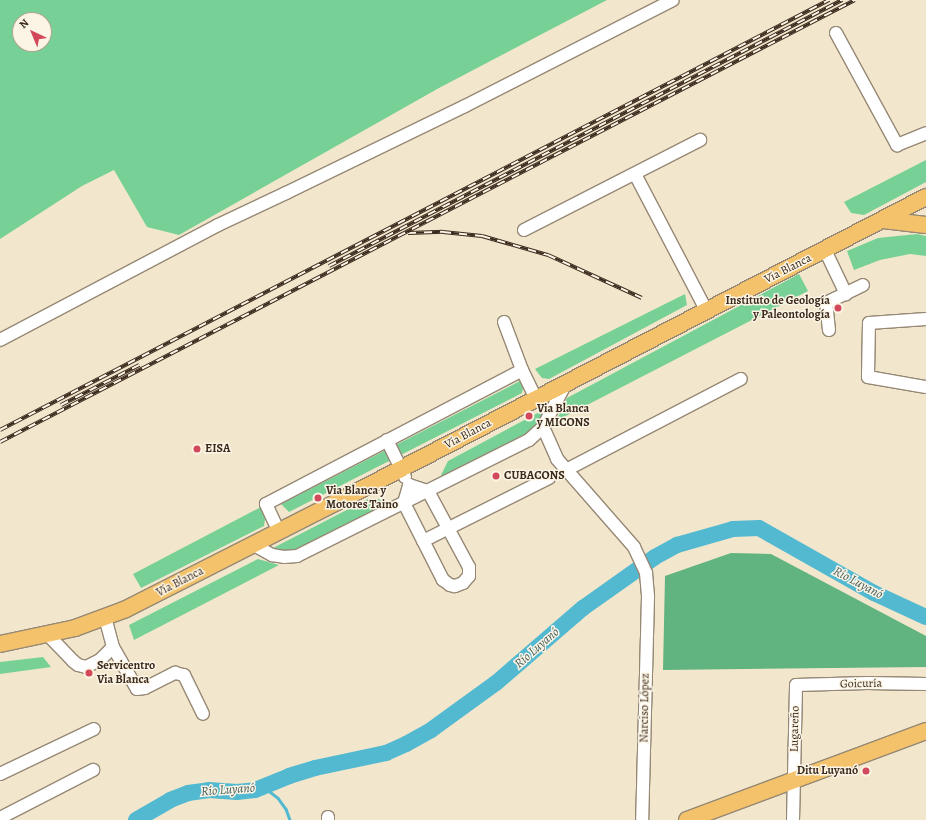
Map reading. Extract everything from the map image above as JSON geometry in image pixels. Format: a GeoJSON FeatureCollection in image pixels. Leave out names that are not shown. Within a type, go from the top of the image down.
{"type":"FeatureCollection","features":[{"type":"Feature","properties":{"kind":"main road","name":"Vía Blanca"},"geometry":{"type":"LineString","coordinates":[[0,644],[48,635],[105,618],[126,609],[280,532],[926,197]]}},
{"type":"Feature","properties":{"kind":"main road"},"geometry":{"type":"LineString","coordinates":[[883,220],[926,225]]}},
{"type":"Feature","properties":{"kind":"main road"},"geometry":{"type":"LineString","coordinates":[[687,820],[926,730]]}},
{"type":"Feature","properties":{"kind":"street"},"geometry":{"type":"LineString","coordinates":[[0,340],[218,225],[465,106],[673,0]]}},
{"type":"Feature","properties":{"kind":"street"},"geometry":{"type":"LineString","coordinates":[[836,33],[897,145],[926,134]]}},
{"type":"Feature","properties":{"kind":"street"},"geometry":{"type":"LineString","coordinates":[[524,230],[700,140]]}},
{"type":"Feature","properties":{"kind":"street"},"geometry":{"type":"LineString","coordinates":[[635,174],[706,310]]}},
{"type":"Feature","properties":{"kind":"street"},"geometry":{"type":"LineString","coordinates":[[824,250],[846,294]]}},
{"type":"Feature","properties":{"kind":"street"},"geometry":{"type":"LineString","coordinates":[[829,330],[826,303],[863,285]]}},
{"type":"Feature","properties":{"kind":"street"},"geometry":{"type":"LineString","coordinates":[[926,319],[869,323],[868,377],[926,387]]}},
{"type":"Feature","properties":{"kind":"street"},"geometry":{"type":"LineString","coordinates":[[504,322],[522,370],[536,398]]}},
{"type":"Feature","properties":{"kind":"street"},"geometry":{"type":"LineString","coordinates":[[280,532],[266,504],[522,370]]}},
{"type":"Feature","properties":{"kind":"street"},"geometry":{"type":"LineString","coordinates":[[566,470],[741,379]]}},
{"type":"Feature","properties":{"kind":"street"},"geometry":{"type":"LineString","coordinates":[[254,545],[272,555],[284,558],[297,556],[529,440],[543,427],[566,383]]}},
{"type":"Feature","properties":{"kind":"street","name":"Narciso López"},"geometry":{"type":"LineString","coordinates":[[543,427],[557,459],[634,547],[646,573],[648,597],[642,820]]}},
{"type":"Feature","properties":{"kind":"street"},"geometry":{"type":"LineString","coordinates":[[387,440],[409,485],[404,502],[443,580],[450,585],[459,585],[467,580],[469,576],[468,567],[428,491],[409,485]]}},
{"type":"Feature","properties":{"kind":"street"},"geometry":{"type":"LineString","coordinates":[[424,541],[549,478]]}},
{"type":"Feature","properties":{"kind":"street"},"geometry":{"type":"LineString","coordinates":[[105,618],[113,647],[137,688],[145,688],[180,673],[184,675],[203,714]]}},
{"type":"Feature","properties":{"kind":"street"},"geometry":{"type":"LineString","coordinates":[[48,635],[72,661],[78,665],[86,666],[94,664],[113,647]]}},
{"type":"Feature","properties":{"kind":"street","name":"Goicuría"},"geometry":{"type":"LineString","coordinates":[[796,685],[867,683],[926,684]]}},
{"type":"Feature","properties":{"kind":"street","name":"Lugareño"},"geometry":{"type":"LineString","coordinates":[[793,820],[796,685]]}},
{"type":"Feature","properties":{"kind":"street"},"geometry":{"type":"LineString","coordinates":[[0,774],[94,729]]}},
{"type":"Feature","properties":{"kind":"street"},"geometry":{"type":"LineString","coordinates":[[0,818],[94,770]]}},
{"type":"Feature","properties":{"kind":"green space"},"geometry":{"type":"Polygon","coordinates":[[[0,0],[607,0],[439,88],[179,235],[147,227],[114,170],[82,186],[0,239],[0,0]]]}},
{"type":"Feature","properties":{"kind":"green space"},"geometry":{"type":"Polygon","coordinates":[[[926,160],[926,182],[864,215],[851,213],[844,202],[926,160]]]}},
{"type":"Feature","properties":{"kind":"green space"},"geometry":{"type":"Polygon","coordinates":[[[917,234],[926,236],[926,256],[910,254],[880,260],[854,270],[847,251],[878,238],[917,234]]]}},
{"type":"Feature","properties":{"kind":"green space"},"geometry":{"type":"Polygon","coordinates":[[[799,274],[808,291],[556,421],[567,398],[799,274]]]}},
{"type":"Feature","properties":{"kind":"green space"},"geometry":{"type":"Polygon","coordinates":[[[685,294],[687,305],[549,379],[542,378],[535,369],[685,294]]]}},
{"type":"Feature","properties":{"kind":"green space"},"geometry":{"type":"Polygon","coordinates":[[[520,381],[523,388],[522,393],[289,512],[281,504],[520,381]]]}},
{"type":"Feature","properties":{"kind":"green space"},"geometry":{"type":"Polygon","coordinates":[[[545,409],[546,412],[541,420],[525,435],[442,478],[441,475],[448,461],[545,409]]]}},
{"type":"Feature","properties":{"kind":"green space"},"geometry":{"type":"Polygon","coordinates":[[[368,499],[378,499],[390,504],[302,549],[279,551],[271,549],[368,499]]]}},
{"type":"Feature","properties":{"kind":"green space"},"geometry":{"type":"Polygon","coordinates":[[[261,507],[265,519],[264,526],[141,588],[133,574],[261,507]]]}},
{"type":"Feature","properties":{"kind":"green space"},"geometry":{"type":"Polygon","coordinates":[[[731,553],[771,554],[926,636],[926,667],[663,670],[665,576],[731,553]]]}},
{"type":"Feature","properties":{"kind":"green space"},"geometry":{"type":"Polygon","coordinates":[[[258,559],[279,565],[134,640],[129,625],[258,559]]]}},
{"type":"Feature","properties":{"kind":"green space"},"geometry":{"type":"Polygon","coordinates":[[[43,657],[51,667],[0,674],[0,662],[43,657]]]}},
{"type":"Feature","properties":{"kind":"waterway","name":"Río Luyanó"},"geometry":{"type":"LineString","coordinates":[[136,820],[170,800],[188,793],[209,790],[237,792],[255,790],[289,776],[315,768],[386,753],[406,744],[431,730],[496,683],[583,608],[655,557],[677,545],[733,529],[759,528],[874,593],[926,617]]}},
{"type":"Feature","properties":{"kind":"waterway"},"geometry":{"type":"LineString","coordinates":[[264,787],[278,798],[286,809],[290,820]]}},
{"type":"Feature","properties":{"kind":"railway"},"geometry":{"type":"LineString","coordinates":[[0,430],[829,0]]}},
{"type":"Feature","properties":{"kind":"railway"},"geometry":{"type":"LineString","coordinates":[[329,266],[842,0]]}},
{"type":"Feature","properties":{"kind":"railway"},"geometry":{"type":"LineString","coordinates":[[0,442],[855,0]]}},
{"type":"Feature","properties":{"kind":"railway"},"geometry":{"type":"LineString","coordinates":[[408,233],[443,232],[482,236],[548,255],[642,298]]}},
{"type":"Feature","properties":{"kind":"railway"},"geometry":{"type":"LineString","coordinates":[[61,405],[139,365]]}},
{"type":"Feature","properties":{"kind":"place","name":"Instituto de Geología y Paleontología"},"geometry":{"type":"Point","coordinates":[838,308]}},
{"type":"Feature","properties":{"kind":"place","name":"Via Blanca y MICONS"},"geometry":{"type":"Point","coordinates":[529,416]}},
{"type":"Feature","properties":{"kind":"place","name":"EISA"},"geometry":{"type":"Point","coordinates":[197,449]}},
{"type":"Feature","properties":{"kind":"place","name":"CUBACONS"},"geometry":{"type":"Point","coordinates":[496,476]}},
{"type":"Feature","properties":{"kind":"place","name":"Via Blanca y Motores Taino"},"geometry":{"type":"Point","coordinates":[318,498]}},
{"type":"Feature","properties":{"kind":"place","name":"Servicentro Via Blanca"},"geometry":{"type":"Point","coordinates":[89,673]}},
{"type":"Feature","properties":{"kind":"place","name":"Ditu Luyanó"},"geometry":{"type":"Point","coordinates":[866,771]}}]}
